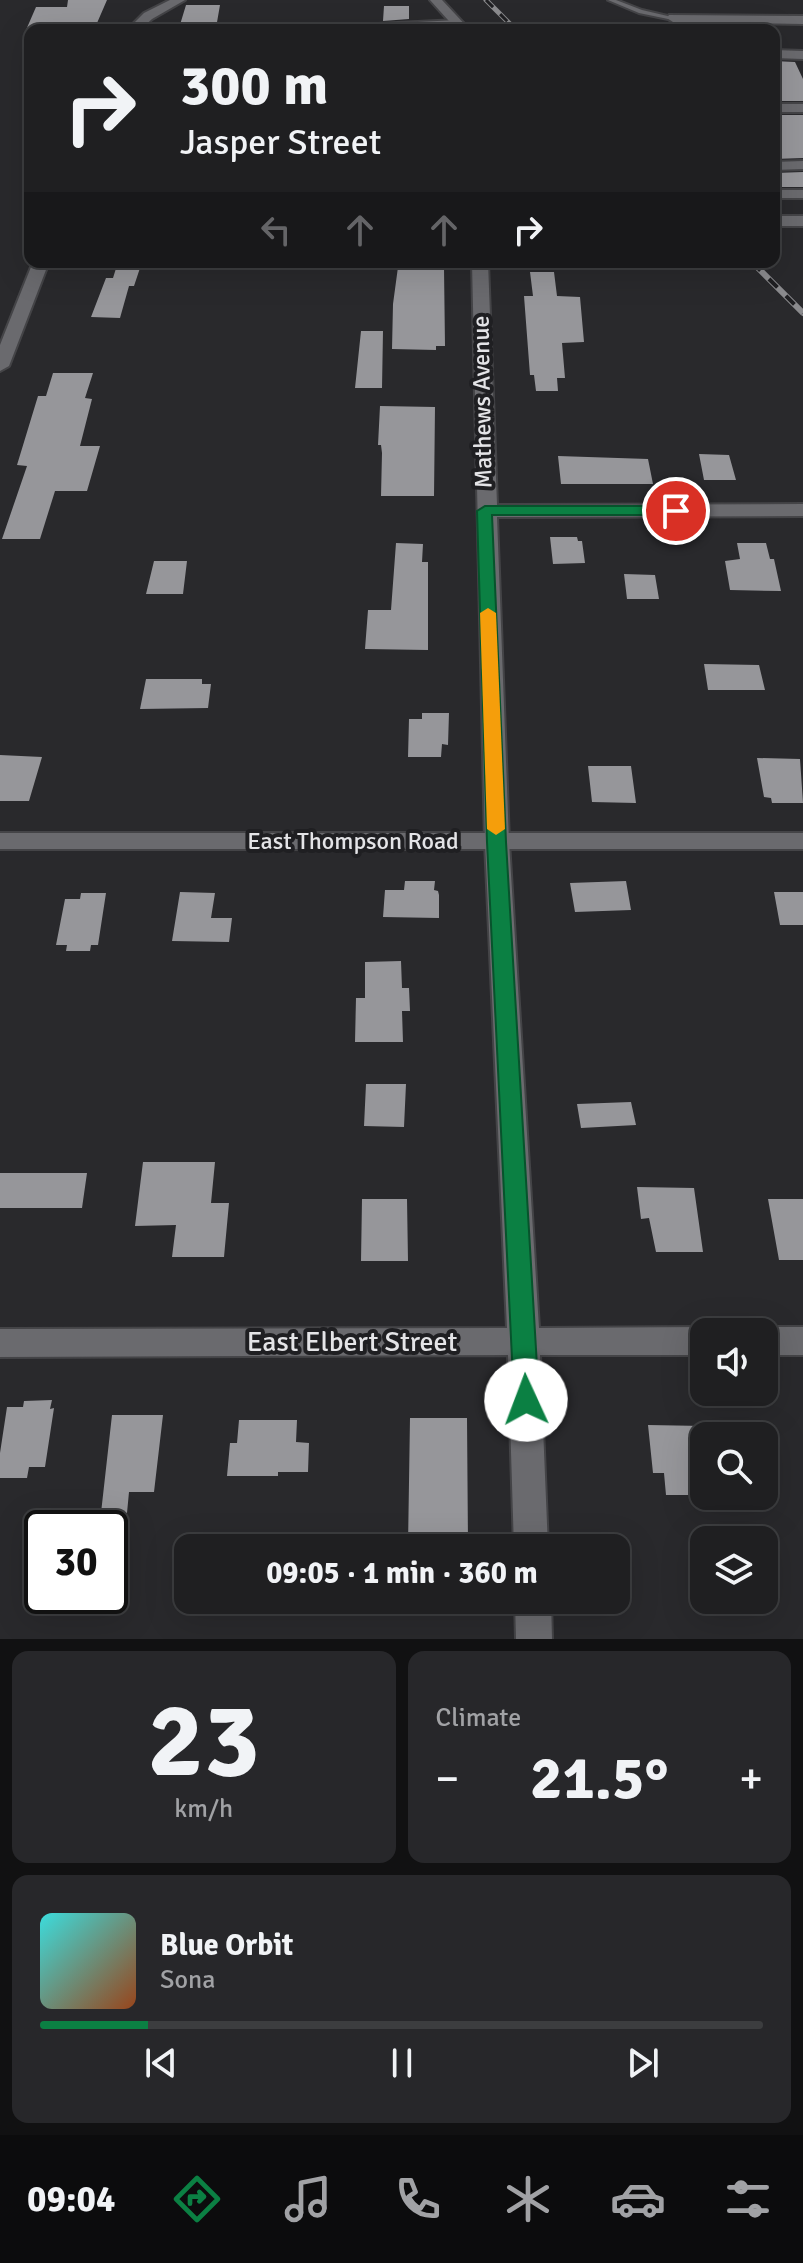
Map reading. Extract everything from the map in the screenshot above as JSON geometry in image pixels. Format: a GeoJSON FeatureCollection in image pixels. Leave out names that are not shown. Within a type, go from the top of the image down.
{"type":"FeatureCollection","features":[{"type":"Feature","properties":{"kind":"street"},"geometry":{"type":"LineString","coordinates":[[140,24],[151,14],[179,0]]}},
{"type":"Feature","properties":{"kind":"street"},"geometry":{"type":"LineString","coordinates":[[436,0],[458,24]]}},
{"type":"Feature","properties":{"kind":"street"},"geometry":{"type":"LineString","coordinates":[[673,18],[803,20]]}},
{"type":"Feature","properties":{"kind":"street"},"geometry":{"type":"LineString","coordinates":[[780,54],[803,55]]}},
{"type":"Feature","properties":{"kind":"street"},"geometry":{"type":"LineString","coordinates":[[780,108],[803,108]]}},
{"type":"Feature","properties":{"kind":"street"},"geometry":{"type":"LineString","coordinates":[[780,166],[803,165]]}},
{"type":"Feature","properties":{"kind":"street"},"geometry":{"type":"LineString","coordinates":[[780,194],[803,194]]}},
{"type":"Feature","properties":{"kind":"street"},"geometry":{"type":"LineString","coordinates":[[780,221],[803,221]]}},
{"type":"Feature","properties":{"kind":"street"},"geometry":{"type":"LineString","coordinates":[[0,366],[39,268]]}},
{"type":"Feature","properties":{"kind":"street","name":"Mathews Avenue"},"geometry":{"type":"LineString","coordinates":[[480,268],[497,842],[524,1341],[531,1534]]}},
{"type":"Feature","properties":{"kind":"street"},"geometry":{"type":"LineString","coordinates":[[485,511],[803,510]]}},
{"type":"Feature","properties":{"kind":"street","name":"East Thompson Road"},"geometry":{"type":"LineString","coordinates":[[0,841],[803,841]]}},
{"type":"Feature","properties":{"kind":"street","name":"East Elbert Street"},"geometry":{"type":"LineString","coordinates":[[0,1343],[690,1341]]}},
{"type":"Feature","properties":{"kind":"street"},"geometry":{"type":"LineString","coordinates":[[778,1341],[803,1341]]}},
{"type":"Feature","properties":{"kind":"street"},"geometry":{"type":"LineString","coordinates":[[533,1614],[534,1639]]}},
{"type":"Feature","properties":{"kind":"lane"},"geometry":{"type":"LineString","coordinates":[[611,0],[641,12],[673,18]]}},
{"type":"Feature","properties":{"kind":"building"},"geometry":{"type":"Polygon","coordinates":[[[68,0],[107,0],[97,24],[29,24],[36,7],[67,7],[68,0]]]}},
{"type":"Feature","properties":{"kind":"building"},"geometry":{"type":"Polygon","coordinates":[[[186,5],[220,5],[217,24],[180,24],[186,5]]]}},
{"type":"Feature","properties":{"kind":"building"},"geometry":{"type":"Polygon","coordinates":[[[384,6],[409,6],[409,19],[383,21],[384,6]]]}},
{"type":"Feature","properties":{"kind":"building"},"geometry":{"type":"Polygon","coordinates":[[[780,61],[795,62],[803,79],[803,101],[780,101],[780,61]]]}},
{"type":"Feature","properties":{"kind":"building"},"geometry":{"type":"Polygon","coordinates":[[[780,115],[803,115],[803,158],[780,159],[780,115]]]}},
{"type":"Feature","properties":{"kind":"building"},"geometry":{"type":"Polygon","coordinates":[[[803,172],[803,187],[780,187],[780,173],[803,172]]]}},
{"type":"Feature","properties":{"kind":"building"},"geometry":{"type":"Polygon","coordinates":[[[116,268],[140,268],[134,286],[129,286],[120,318],[91,317],[106,278],[113,278],[116,268]]]}},
{"type":"Feature","properties":{"kind":"building"},"geometry":{"type":"Polygon","coordinates":[[[398,268],[444,268],[445,346],[436,346],[436,350],[392,349],[398,268]]]}},
{"type":"Feature","properties":{"kind":"building"},"geometry":{"type":"Polygon","coordinates":[[[530,272],[554,272],[557,296],[580,297],[584,342],[562,343],[565,378],[557,378],[558,391],[536,391],[534,375],[530,375],[524,296],[533,296],[530,272]]]}},
{"type":"Feature","properties":{"kind":"building"},"geometry":{"type":"Polygon","coordinates":[[[361,331],[383,331],[382,388],[355,388],[361,331]]]}},
{"type":"Feature","properties":{"kind":"building"},"geometry":{"type":"Polygon","coordinates":[[[53,373],[93,373],[85,398],[92,399],[80,446],[100,446],[87,491],[55,491],[40,539],[2,539],[27,466],[17,465],[38,396],[46,396],[53,373]]]}},
{"type":"Feature","properties":{"kind":"building"},"geometry":{"type":"Polygon","coordinates":[[[380,406],[435,407],[434,496],[381,496],[382,453],[381,445],[378,445],[380,406]]]}},
{"type":"Feature","properties":{"kind":"building"},"geometry":{"type":"Polygon","coordinates":[[[699,454],[729,455],[736,480],[704,480],[699,454]]]}},
{"type":"Feature","properties":{"kind":"building"},"geometry":{"type":"Polygon","coordinates":[[[558,456],[648,459],[653,484],[561,484],[558,456]]]}},
{"type":"Feature","properties":{"kind":"building"},"geometry":{"type":"Polygon","coordinates":[[[550,537],[577,537],[578,541],[582,541],[585,563],[553,564],[550,537]]]}},
{"type":"Feature","properties":{"kind":"building"},"geometry":{"type":"Polygon","coordinates":[[[396,543],[423,544],[422,562],[428,562],[428,650],[365,649],[368,610],[391,610],[396,543]]]}},
{"type":"Feature","properties":{"kind":"building"},"geometry":{"type":"Polygon","coordinates":[[[737,543],[766,543],[770,559],[774,559],[781,591],[730,590],[725,561],[740,559],[737,543]]]}},
{"type":"Feature","properties":{"kind":"building"},"geometry":{"type":"Polygon","coordinates":[[[154,561],[187,561],[183,594],[146,594],[154,561]]]}},
{"type":"Feature","properties":{"kind":"building"},"geometry":{"type":"Polygon","coordinates":[[[624,574],[655,575],[659,599],[627,599],[624,574]]]}},
{"type":"Feature","properties":{"kind":"building"},"geometry":{"type":"Polygon","coordinates":[[[704,664],[759,665],[765,690],[708,690],[704,664]]]}},
{"type":"Feature","properties":{"kind":"building"},"geometry":{"type":"Polygon","coordinates":[[[146,679],[202,679],[202,684],[211,684],[208,708],[140,709],[146,679]]]}},
{"type":"Feature","properties":{"kind":"building"},"geometry":{"type":"Polygon","coordinates":[[[422,713],[449,713],[448,745],[442,744],[441,757],[408,757],[409,719],[422,719],[422,713]]]}},
{"type":"Feature","properties":{"kind":"building"},"geometry":{"type":"Polygon","coordinates":[[[0,755],[42,757],[29,801],[0,801],[0,755]]]}},
{"type":"Feature","properties":{"kind":"building"},"geometry":{"type":"Polygon","coordinates":[[[757,758],[800,759],[803,803],[772,803],[771,798],[764,797],[757,758]]]}},
{"type":"Feature","properties":{"kind":"building"},"geometry":{"type":"Polygon","coordinates":[[[588,766],[631,766],[636,803],[592,802],[588,766]]]}},
{"type":"Feature","properties":{"kind":"building"},"geometry":{"type":"Polygon","coordinates":[[[405,881],[435,881],[434,890],[439,895],[439,918],[383,917],[385,890],[404,890],[405,881]]]}},
{"type":"Feature","properties":{"kind":"building"},"geometry":{"type":"Polygon","coordinates":[[[626,881],[631,910],[575,912],[570,883],[626,881]]]}},
{"type":"Feature","properties":{"kind":"building"},"geometry":{"type":"Polygon","coordinates":[[[180,892],[215,893],[211,918],[232,918],[229,942],[172,941],[180,892]]]}},
{"type":"Feature","properties":{"kind":"building"},"geometry":{"type":"Polygon","coordinates":[[[774,892],[803,892],[803,925],[780,925],[774,892]]]}},
{"type":"Feature","properties":{"kind":"building"},"geometry":{"type":"Polygon","coordinates":[[[81,893],[106,893],[98,945],[91,945],[90,951],[66,951],[67,945],[56,945],[65,899],[80,899],[81,893]]]}},
{"type":"Feature","properties":{"kind":"building"},"geometry":{"type":"Polygon","coordinates":[[[401,961],[402,988],[409,988],[410,1011],[402,1011],[403,1042],[355,1042],[356,998],[365,998],[365,962],[401,961]]]}},
{"type":"Feature","properties":{"kind":"building"},"geometry":{"type":"Polygon","coordinates":[[[366,1084],[406,1084],[404,1127],[364,1126],[366,1084]]]}},
{"type":"Feature","properties":{"kind":"building"},"geometry":{"type":"Polygon","coordinates":[[[631,1102],[636,1125],[581,1128],[577,1104],[631,1102]]]}},
{"type":"Feature","properties":{"kind":"building"},"geometry":{"type":"Polygon","coordinates":[[[143,1162],[215,1162],[211,1203],[229,1203],[224,1257],[172,1257],[176,1225],[135,1226],[143,1162]]]}},
{"type":"Feature","properties":{"kind":"building"},"geometry":{"type":"Polygon","coordinates":[[[0,1173],[87,1173],[82,1208],[0,1208],[0,1173]]]}},
{"type":"Feature","properties":{"kind":"building"},"geometry":{"type":"Polygon","coordinates":[[[637,1187],[694,1188],[703,1252],[656,1252],[649,1218],[641,1219],[637,1187]]]}},
{"type":"Feature","properties":{"kind":"building"},"geometry":{"type":"Polygon","coordinates":[[[362,1199],[407,1199],[408,1261],[361,1261],[362,1199]]]}},
{"type":"Feature","properties":{"kind":"building"},"geometry":{"type":"Polygon","coordinates":[[[768,1199],[803,1199],[803,1260],[779,1260],[768,1199]]]}},
{"type":"Feature","properties":{"kind":"building"},"geometry":{"type":"Polygon","coordinates":[[[52,1400],[50,1409],[54,1408],[45,1467],[29,1467],[27,1478],[0,1478],[0,1453],[7,1407],[23,1407],[24,1401],[52,1400]]]}},
{"type":"Feature","properties":{"kind":"building"},"geometry":{"type":"Polygon","coordinates":[[[112,1415],[163,1415],[154,1492],[129,1492],[127,1510],[101,1510],[112,1415]]]}},
{"type":"Feature","properties":{"kind":"building"},"geometry":{"type":"Polygon","coordinates":[[[410,1418],[467,1418],[468,1534],[408,1534],[410,1418]]]}},
{"type":"Feature","properties":{"kind":"building"},"geometry":{"type":"Polygon","coordinates":[[[239,1420],[297,1420],[296,1442],[309,1443],[308,1472],[278,1472],[278,1476],[227,1476],[230,1443],[237,1443],[239,1420]]]}},
{"type":"Feature","properties":{"kind":"building"},"geometry":{"type":"Polygon","coordinates":[[[648,1425],[690,1426],[690,1495],[666,1495],[664,1473],[653,1473],[648,1425]]]}},
{"type":"Feature","properties":{"kind":"railway"},"geometry":{"type":"LineString","coordinates":[[486,0],[510,24]]}},
{"type":"Feature","properties":{"kind":"railway"},"geometry":{"type":"LineString","coordinates":[[758,268],[803,313]]}},
{"type":"Feature","properties":{"kind":"slow traffic"},"geometry":{"type":"LineString","coordinates":[[488,613],[496,829]]}},
{"type":"Feature","properties":{"kind":"route"},"geometry":{"type":"LineString","coordinates":[[526,1400],[497,842],[485,511],[676,511]]}}]}
